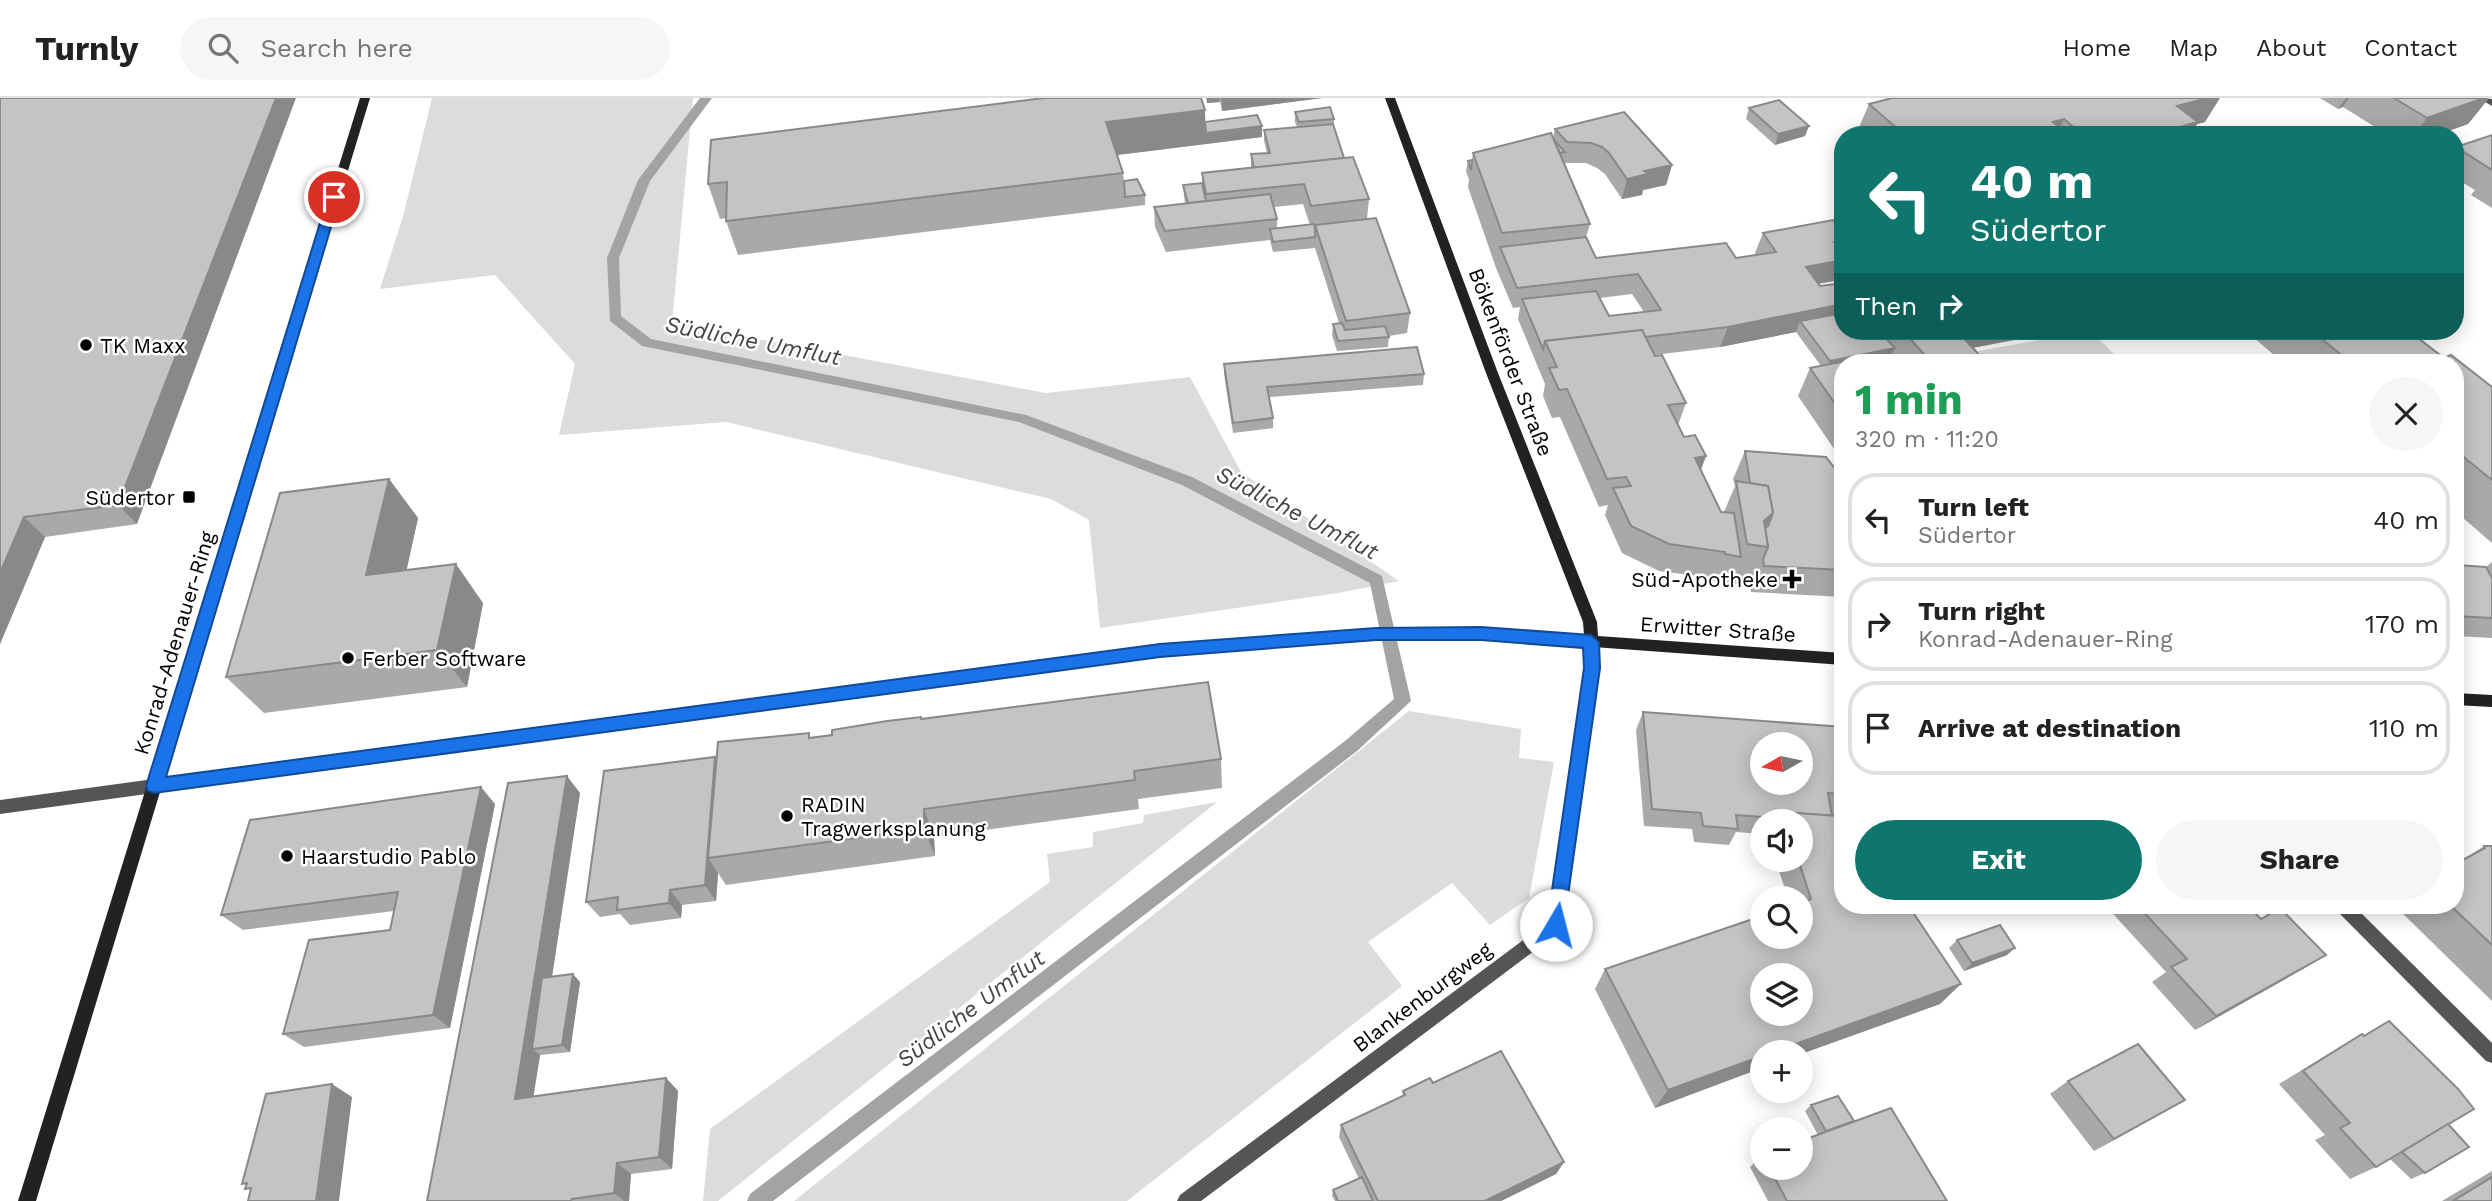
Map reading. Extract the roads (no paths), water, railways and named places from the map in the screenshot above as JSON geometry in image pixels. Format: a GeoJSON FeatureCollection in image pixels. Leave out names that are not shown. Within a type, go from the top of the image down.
{"type":"FeatureCollection","features":[{"type":"Feature","properties":{"kind":"street","name":"Konrad-Adenauer-Ring"},"geometry":{"type":"LineString","coordinates":[[27,1201],[365,98]]}},
{"type":"Feature","properties":{"kind":"street","name":"Bökenförder Straße"},"geometry":{"type":"LineString","coordinates":[[1390,98],[1492,373],[1590,622],[1591,642]]}},
{"type":"Feature","properties":{"kind":"street"},"geometry":{"type":"LineString","coordinates":[[2483,98],[2492,103]]}},
{"type":"Feature","properties":{"kind":"street"},"geometry":{"type":"LineString","coordinates":[[0,807],[1160,650],[1376,634],[1481,633],[1591,642]]}},
{"type":"Feature","properties":{"kind":"street","name":"Erwitter Straße"},"geometry":{"type":"LineString","coordinates":[[1591,642],[1834,658]]}},
{"type":"Feature","properties":{"kind":"street","name":"Blankenburgweg"},"geometry":{"type":"LineString","coordinates":[[1186,1201],[1556,925],[1592,668],[1591,642]]}},
{"type":"Feature","properties":{"kind":"street"},"geometry":{"type":"LineString","coordinates":[[2464,699],[2492,701]]}},
{"type":"Feature","properties":{"kind":"street"},"geometry":{"type":"LineString","coordinates":[[2352,914],[2492,1055]]}},
{"type":"Feature","properties":{"kind":"waterway","name":"Südliche Umflut"},"geometry":{"type":"LineString","coordinates":[[706,98],[644,180],[613,258],[615,318],[647,343],[1021,418],[1187,481],[1377,580],[1403,701],[1351,746],[757,1201]]}},
{"type":"Feature","properties":{"kind":"place","name":"TK Maxx"},"geometry":{"type":"Point","coordinates":[86,345]}},
{"type":"Feature","properties":{"kind":"place","name":"Südertor"},"geometry":{"type":"Point","coordinates":[189,497]}},
{"type":"Feature","properties":{"kind":"place","name":"Süd-Apotheke"},"geometry":{"type":"Point","coordinates":[1792,579]}},
{"type":"Feature","properties":{"kind":"place","name":"Ferber Software"},"geometry":{"type":"Point","coordinates":[348,658]}},
{"type":"Feature","properties":{"kind":"place","name":"RADIN Tragwerksplanung"},"geometry":{"type":"Point","coordinates":[787,816]}},
{"type":"Feature","properties":{"kind":"place","name":"Haarstudio Pablo"},"geometry":{"type":"Point","coordinates":[287,856]}}]}
